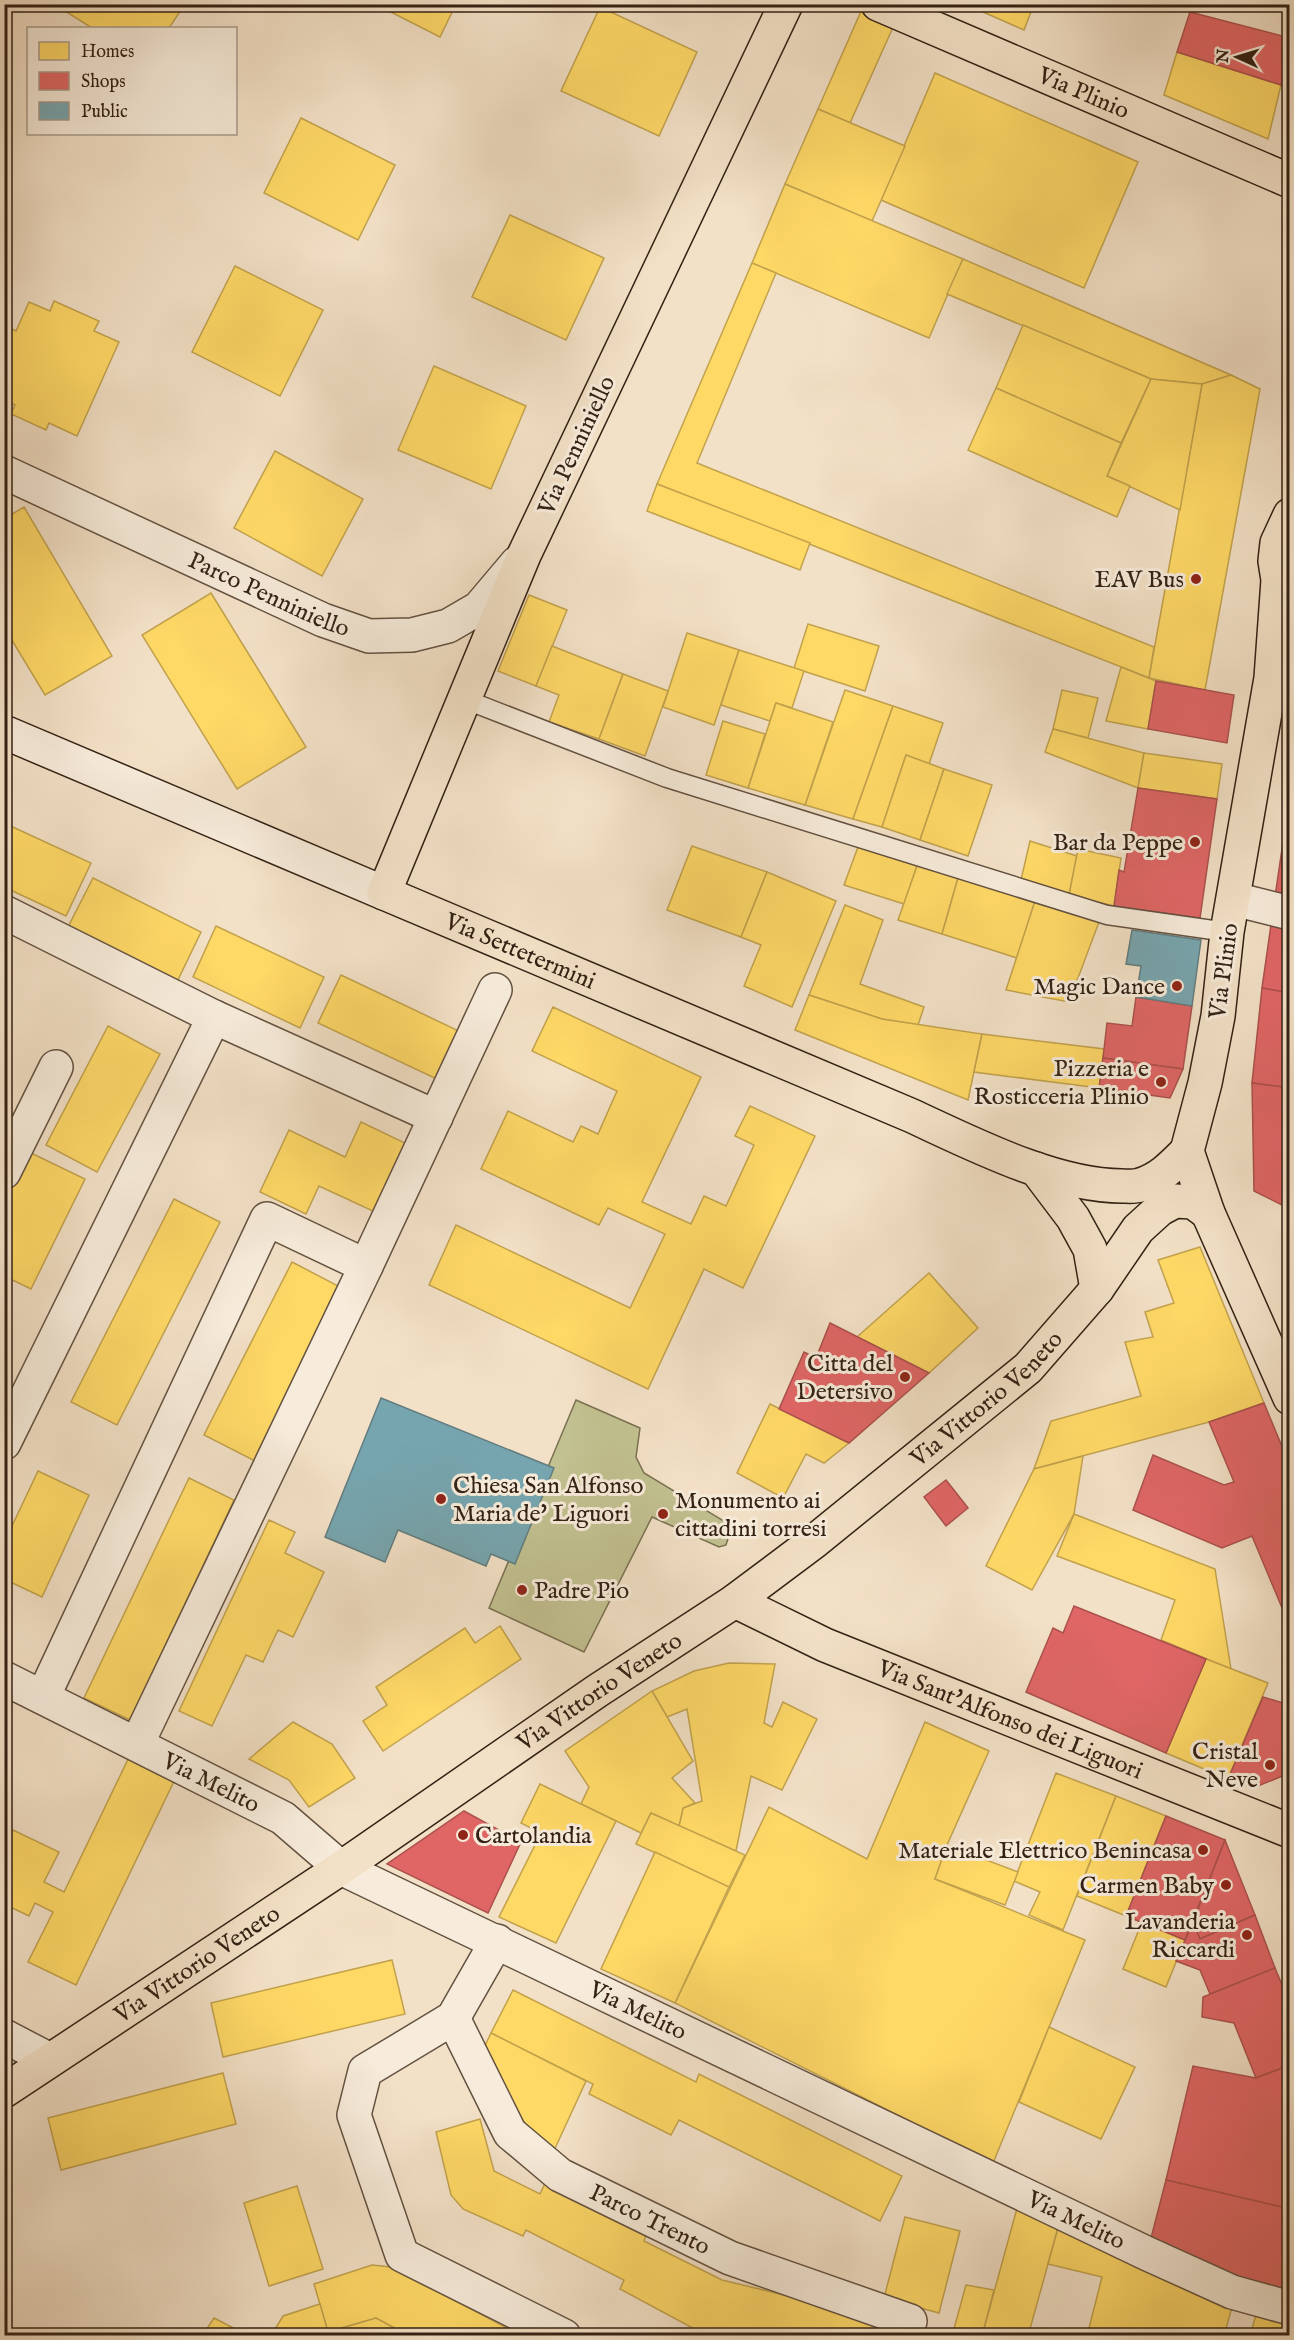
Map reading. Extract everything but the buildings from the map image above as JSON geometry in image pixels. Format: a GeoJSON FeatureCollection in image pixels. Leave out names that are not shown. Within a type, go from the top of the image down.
{"type":"FeatureCollection","features":[{"type":"Feature","properties":{"kind":"main road","name":"Via Penniniello"},"geometry":{"type":"LineString","coordinates":[[384,893],[524,555],[786,4]]}},
{"type":"Feature","properties":{"kind":"main road","name":"Via Plinio"},"geometry":{"type":"LineString","coordinates":[[878,4],[1290,182]]}},
{"type":"Feature","properties":{"kind":"main road","name":"Via Plinio"},"geometry":{"type":"LineString","coordinates":[[1187,1151],[1205,1083],[1218,1016],[1227,932],[1271,678],[1278,580],[1275,561],[1277,543],[1287,520]]}},
{"type":"Feature","properties":{"kind":"main road"},"geometry":{"type":"LineString","coordinates":[[1271,678],[1290,650]]}},
{"type":"Feature","properties":{"kind":"main road","name":"Via Settetermini"},"geometry":{"type":"LineString","coordinates":[[384,893],[910,1115],[990,1152],[1036,1169],[1107,1186],[1137,1186],[1162,1175],[1187,1151]]}},
{"type":"Feature","properties":{"kind":"main road"},"geometry":{"type":"LineString","coordinates":[[1187,1151],[1208,1213],[1290,1398]]}},
{"type":"Feature","properties":{"kind":"main road"},"geometry":{"type":"LineString","coordinates":[[1036,1169],[1073,1218],[1090,1249],[1097,1289]]}},
{"type":"Feature","properties":{"kind":"main road","name":"Via Vittorio Veneto"},"geometry":{"type":"LineString","coordinates":[[4,2091],[341,1868],[597,1691],[735,1600],[814,1541],[1028,1368],[1097,1289],[1138,1229],[1160,1209],[1175,1201],[1193,1202],[1208,1213]]}},
{"type":"Feature","properties":{"kind":"main road","name":"Via Sant'Alfonso dei Liguori"},"geometry":{"type":"LineString","coordinates":[[735,1600],[825,1645],[1290,1831]]}},
{"type":"Feature","properties":{"kind":"street","name":"Parco Penniniello"},"geometry":{"type":"LineString","coordinates":[[4,472],[323,620],[369,636],[412,635],[448,626],[479,608],[524,555]]}},
{"type":"Feature","properties":{"kind":"street","name":"Via Settetermini"},"geometry":{"type":"LineString","coordinates":[[4,732],[384,893]]}},
{"type":"Feature","properties":{"kind":"street"},"geometry":{"type":"LineString","coordinates":[[1234,900],[1290,913]]}},
{"type":"Feature","properties":{"kind":"street"},"geometry":{"type":"LineString","coordinates":[[4,912],[214,1017],[436,1117]]}},
{"type":"Feature","properties":{"kind":"street"},"geometry":{"type":"LineString","coordinates":[[136,1744],[366,1266],[495,990]]}},
{"type":"Feature","properties":{"kind":"street"},"geometry":{"type":"LineString","coordinates":[[4,1443],[214,1017]]}},
{"type":"Feature","properties":{"kind":"street"},"geometry":{"type":"LineString","coordinates":[[4,1172],[56,1067]]}},
{"type":"Feature","properties":{"kind":"street"},"geometry":{"type":"LineString","coordinates":[[43,1697],[267,1219],[366,1266]]}},
{"type":"Feature","properties":{"kind":"street","name":"Via Melito"},"geometry":{"type":"LineString","coordinates":[[4,1678],[283,1818],[341,1868],[1148,2254],[1232,2292],[1290,2308]]}},
{"type":"Feature","properties":{"kind":"street"},"geometry":{"type":"LineString","coordinates":[[497,1941],[453,2018],[365,2071],[354,2115],[402,2255],[564,2336]]}},
{"type":"Feature","properties":{"kind":"street","name":"Parco Trento"},"geometry":{"type":"LineString","coordinates":[[453,2018],[510,2133],[561,2175],[730,2258],[910,2321],[905,2336]]}},
{"type":"Feature","properties":{"kind":"street"},"geometry":{"type":"LineString","coordinates":[[4,2036],[50,2060]]}},
{"type":"Feature","properties":{"kind":"lane"},"geometry":{"type":"LineString","coordinates":[[464,699],[667,778],[1107,915],[1227,932]]}},
{"type":"Feature","properties":{"kind":"shaded area"},"geometry":{"type":"Polygon","coordinates":[[[576,1400],[640,1428],[636,1457],[644,1473],[732,1526],[726,1545],[719,1547],[652,1517],[584,1652],[489,1608],[576,1400]]]}},
{"type":"Feature","properties":{"kind":"place","name":"EAV Bus"},"geometry":{"type":"Point","coordinates":[1196,579]}},
{"type":"Feature","properties":{"kind":"place","name":"Bar da Peppe"},"geometry":{"type":"Point","coordinates":[1195,842]}},
{"type":"Feature","properties":{"kind":"place","name":"Magic Dance"},"geometry":{"type":"Point","coordinates":[1177,986]}},
{"type":"Feature","properties":{"kind":"place","name":"Pizzeria e Rosticceria Plinio"},"geometry":{"type":"Point","coordinates":[1161,1082]}},
{"type":"Feature","properties":{"kind":"place","name":"Citta del Detersivo"},"geometry":{"type":"Point","coordinates":[905,1377]}},
{"type":"Feature","properties":{"kind":"place","name":"Chiesa San Alfonso Maria de' Liguori"},"geometry":{"type":"Point","coordinates":[441,1499]}},
{"type":"Feature","properties":{"kind":"place","name":"Monumento ai cittadini torresi"},"geometry":{"type":"Point","coordinates":[663,1514]}},
{"type":"Feature","properties":{"kind":"place","name":"Padre Pio"},"geometry":{"type":"Point","coordinates":[522,1590]}},
{"type":"Feature","properties":{"kind":"place","name":"Cristal Neve"},"geometry":{"type":"Point","coordinates":[1270,1765]}},
{"type":"Feature","properties":{"kind":"place","name":"Cartolandia"},"geometry":{"type":"Point","coordinates":[463,1835]}},
{"type":"Feature","properties":{"kind":"place","name":"Materiale Elettrico Benincasa"},"geometry":{"type":"Point","coordinates":[1203,1850]}},
{"type":"Feature","properties":{"kind":"place","name":"Carmen Baby"},"geometry":{"type":"Point","coordinates":[1226,1885]}},
{"type":"Feature","properties":{"kind":"place","name":"Lavanderia Riccardi"},"geometry":{"type":"Point","coordinates":[1247,1935]}}]}
